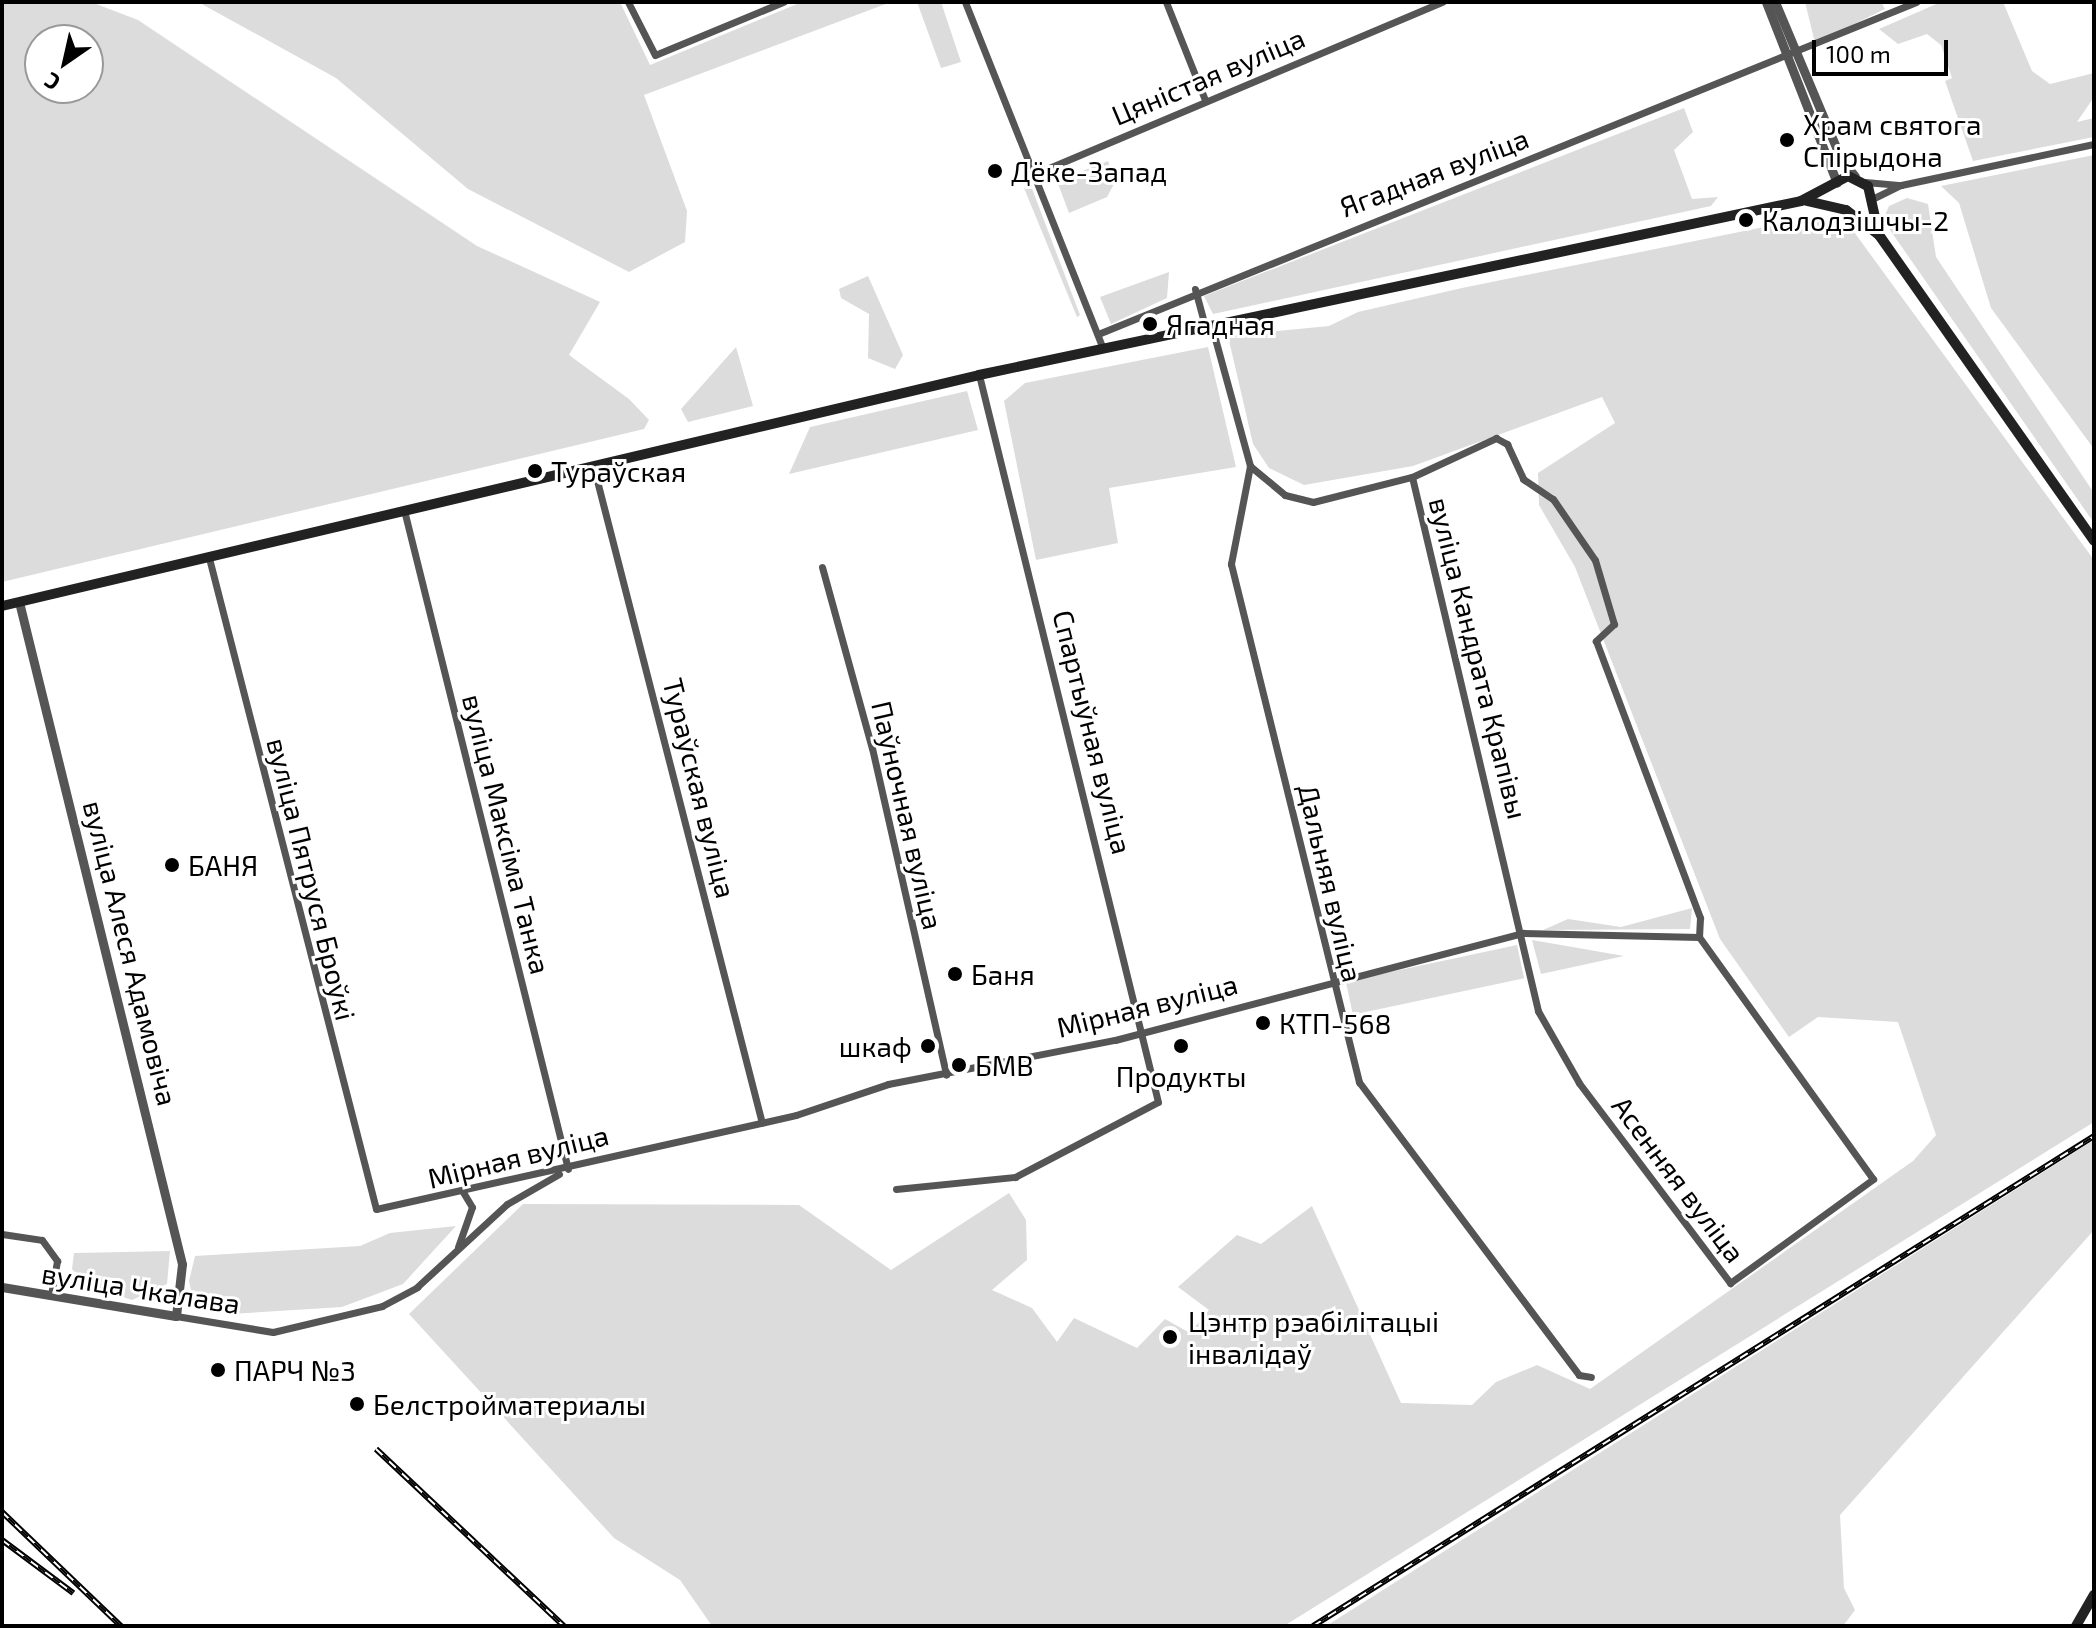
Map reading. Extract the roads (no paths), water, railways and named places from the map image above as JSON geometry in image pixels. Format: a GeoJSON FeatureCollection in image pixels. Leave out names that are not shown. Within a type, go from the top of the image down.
{"type":"FeatureCollection","features":[{"type":"Feature","properties":{"kind":"main road"},"geometry":{"type":"LineString","coordinates":[[2,606],[979,375],[1801,201],[1855,176],[1865,182],[1879,235],[2094,541]]}},
{"type":"Feature","properties":{"kind":"main road"},"geometry":{"type":"LineString","coordinates":[[1837,183],[1836,201],[1879,235]]}},
{"type":"Feature","properties":{"kind":"main road"},"geometry":{"type":"LineString","coordinates":[[1801,201],[1846,210],[1868,201]]}},
{"type":"Feature","properties":{"kind":"main road"},"geometry":{"type":"LineString","coordinates":[[2076,1626],[2094,1595]]}},
{"type":"Feature","properties":{"kind":"street"},"geometry":{"type":"LineString","coordinates":[[628,2],[648,48],[659,55],[783,2]]}},
{"type":"Feature","properties":{"kind":"street"},"geometry":{"type":"LineString","coordinates":[[965,2],[1037,173],[1103,348]]}},
{"type":"Feature","properties":{"kind":"street"},"geometry":{"type":"LineString","coordinates":[[1166,2],[1205,100]]}},
{"type":"Feature","properties":{"kind":"street","name":"Цяністая вуліца"},"geometry":{"type":"LineString","coordinates":[[1037,173],[1442,2]]}},
{"type":"Feature","properties":{"kind":"street"},"geometry":{"type":"LineString","coordinates":[[1766,2],[1813,107],[1855,176]]}},
{"type":"Feature","properties":{"kind":"street"},"geometry":{"type":"LineString","coordinates":[[1775,2],[1792,56]]}},
{"type":"Feature","properties":{"kind":"street","name":"Ягадная вуліца"},"geometry":{"type":"LineString","coordinates":[[1098,334],[1195,289],[1792,56],[1916,2]]}},
{"type":"Feature","properties":{"kind":"street"},"geometry":{"type":"LineString","coordinates":[[1813,107],[1830,178],[1820,192]]}},
{"type":"Feature","properties":{"kind":"street"},"geometry":{"type":"LineString","coordinates":[[1818,131],[1837,183]]}},
{"type":"Feature","properties":{"kind":"street"},"geometry":{"type":"LineString","coordinates":[[1868,201],[1901,185],[2094,144]]}},
{"type":"Feature","properties":{"kind":"street"},"geometry":{"type":"LineString","coordinates":[[1865,182],[1901,185]]}},
{"type":"Feature","properties":{"kind":"street"},"geometry":{"type":"LineString","coordinates":[[1195,289],[1250,466],[1300,502],[1412,477]]}},
{"type":"Feature","properties":{"kind":"street","name":"Спартыўная вуліца"},"geometry":{"type":"LineString","coordinates":[[896,1189],[1015,1177],[1158,1102],[1145,1030],[979,375]]}},
{"type":"Feature","properties":{"kind":"street","name":"вуліца Кандрата Крапівы"},"geometry":{"type":"LineString","coordinates":[[1523,933],[1412,477],[1502,439],[1523,479],[1553,499],[1595,560],[1614,624],[1596,641],[1700,918],[1699,937]]}},
{"type":"Feature","properties":{"kind":"street","name":"Тураўская вуліца"},"geometry":{"type":"LineString","coordinates":[[593,465],[762,1123]]}},
{"type":"Feature","properties":{"kind":"street","name":"Дальняя вуліца"},"geometry":{"type":"LineString","coordinates":[[1250,466],[1231,564],[1329,980],[1369,1100],[1579,1375],[1591,1377]]}},
{"type":"Feature","properties":{"kind":"street","name":"вуліца Максіма Танка"},"geometry":{"type":"LineString","coordinates":[[404,510],[568,1169]]}},
{"type":"Feature","properties":{"kind":"street","name":"вуліца Пятруся Броўкі"},"geometry":{"type":"LineString","coordinates":[[209,558],[376,1209]]}},
{"type":"Feature","properties":{"kind":"street","name":"Паўночная вуліца"},"geometry":{"type":"LineString","coordinates":[[822,567],[872,748],[946,1075]]}},
{"type":"Feature","properties":{"kind":"street","name":"вуліца Алеся Адамовіча"},"geometry":{"type":"LineString","coordinates":[[19,602],[173,1209],[182,1264],[176,1316]]}},
{"type":"Feature","properties":{"kind":"street","name":"Мірная вуліца"},"geometry":{"type":"LineString","coordinates":[[376,1209],[568,1169],[762,1123],[946,1075],[1145,1030],[1329,980],[1523,933],[1699,937]]}},
{"type":"Feature","properties":{"kind":"street","name":"Асенняя вуліца"},"geometry":{"type":"LineString","coordinates":[[1523,933],[1538,1011],[1554,1044],[1730,1283],[1873,1179],[1699,937]]}},
{"type":"Feature","properties":{"kind":"street"},"geometry":{"type":"LineString","coordinates":[[455,1253],[507,1204],[568,1169]]}},
{"type":"Feature","properties":{"kind":"street"},"geometry":{"type":"LineString","coordinates":[[455,1253],[472,1207],[463,1192]]}},
{"type":"Feature","properties":{"kind":"street"},"geometry":{"type":"LineString","coordinates":[[2,1234],[20,1231],[42,1240],[57,1261],[51,1295]]}},
{"type":"Feature","properties":{"kind":"street","name":"вуліца Чкалава"},"geometry":{"type":"LineString","coordinates":[[2,1287],[273,1332],[394,1300],[455,1253]]}},
{"type":"Feature","properties":{"kind":"railway"},"geometry":{"type":"LineString","coordinates":[[1313,1626],[2094,1136]]}},
{"type":"Feature","properties":{"kind":"railway"},"geometry":{"type":"LineString","coordinates":[[376,1449],[564,1626]]}},
{"type":"Feature","properties":{"kind":"railway"},"geometry":{"type":"LineString","coordinates":[[2,1512],[121,1626]]}},
{"type":"Feature","properties":{"kind":"railway"},"geometry":{"type":"LineString","coordinates":[[2,1540],[73,1593]]}},
{"type":"Feature","properties":{"kind":"place","name":"Храм святога Спірыдона"},"geometry":{"type":"Point","coordinates":[1787,140]}},
{"type":"Feature","properties":{"kind":"place","name":"Дёке-Запад"},"geometry":{"type":"Point","coordinates":[995,171]}},
{"type":"Feature","properties":{"kind":"place","name":"Калодзішчы-2"},"geometry":{"type":"Point","coordinates":[1746,220]}},
{"type":"Feature","properties":{"kind":"place","name":"Ягадная"},"geometry":{"type":"Point","coordinates":[1150,324]}},
{"type":"Feature","properties":{"kind":"place","name":"Тураўская"},"geometry":{"type":"Point","coordinates":[535,471]}},
{"type":"Feature","properties":{"kind":"place","name":"БАНЯ"},"geometry":{"type":"Point","coordinates":[172,865]}},
{"type":"Feature","properties":{"kind":"place","name":"Баня"},"geometry":{"type":"Point","coordinates":[955,974]}},
{"type":"Feature","properties":{"kind":"place","name":"КТП-568"},"geometry":{"type":"Point","coordinates":[1263,1023]}},
{"type":"Feature","properties":{"kind":"place","name":"шкаф"},"geometry":{"type":"Point","coordinates":[928,1046]}},
{"type":"Feature","properties":{"kind":"place","name":"Продукты"},"geometry":{"type":"Point","coordinates":[1181,1046]}},
{"type":"Feature","properties":{"kind":"place","name":"БМВ"},"geometry":{"type":"Point","coordinates":[959,1065]}},
{"type":"Feature","properties":{"kind":"place","name":"Цэнтр рэабілітацыі інвалідаў"},"geometry":{"type":"Point","coordinates":[1170,1337]}},
{"type":"Feature","properties":{"kind":"place","name":"ПАРЧ №3"},"geometry":{"type":"Point","coordinates":[218,1370]}},
{"type":"Feature","properties":{"kind":"place","name":"Белстройматериалы"},"geometry":{"type":"Point","coordinates":[357,1404]}}]}
